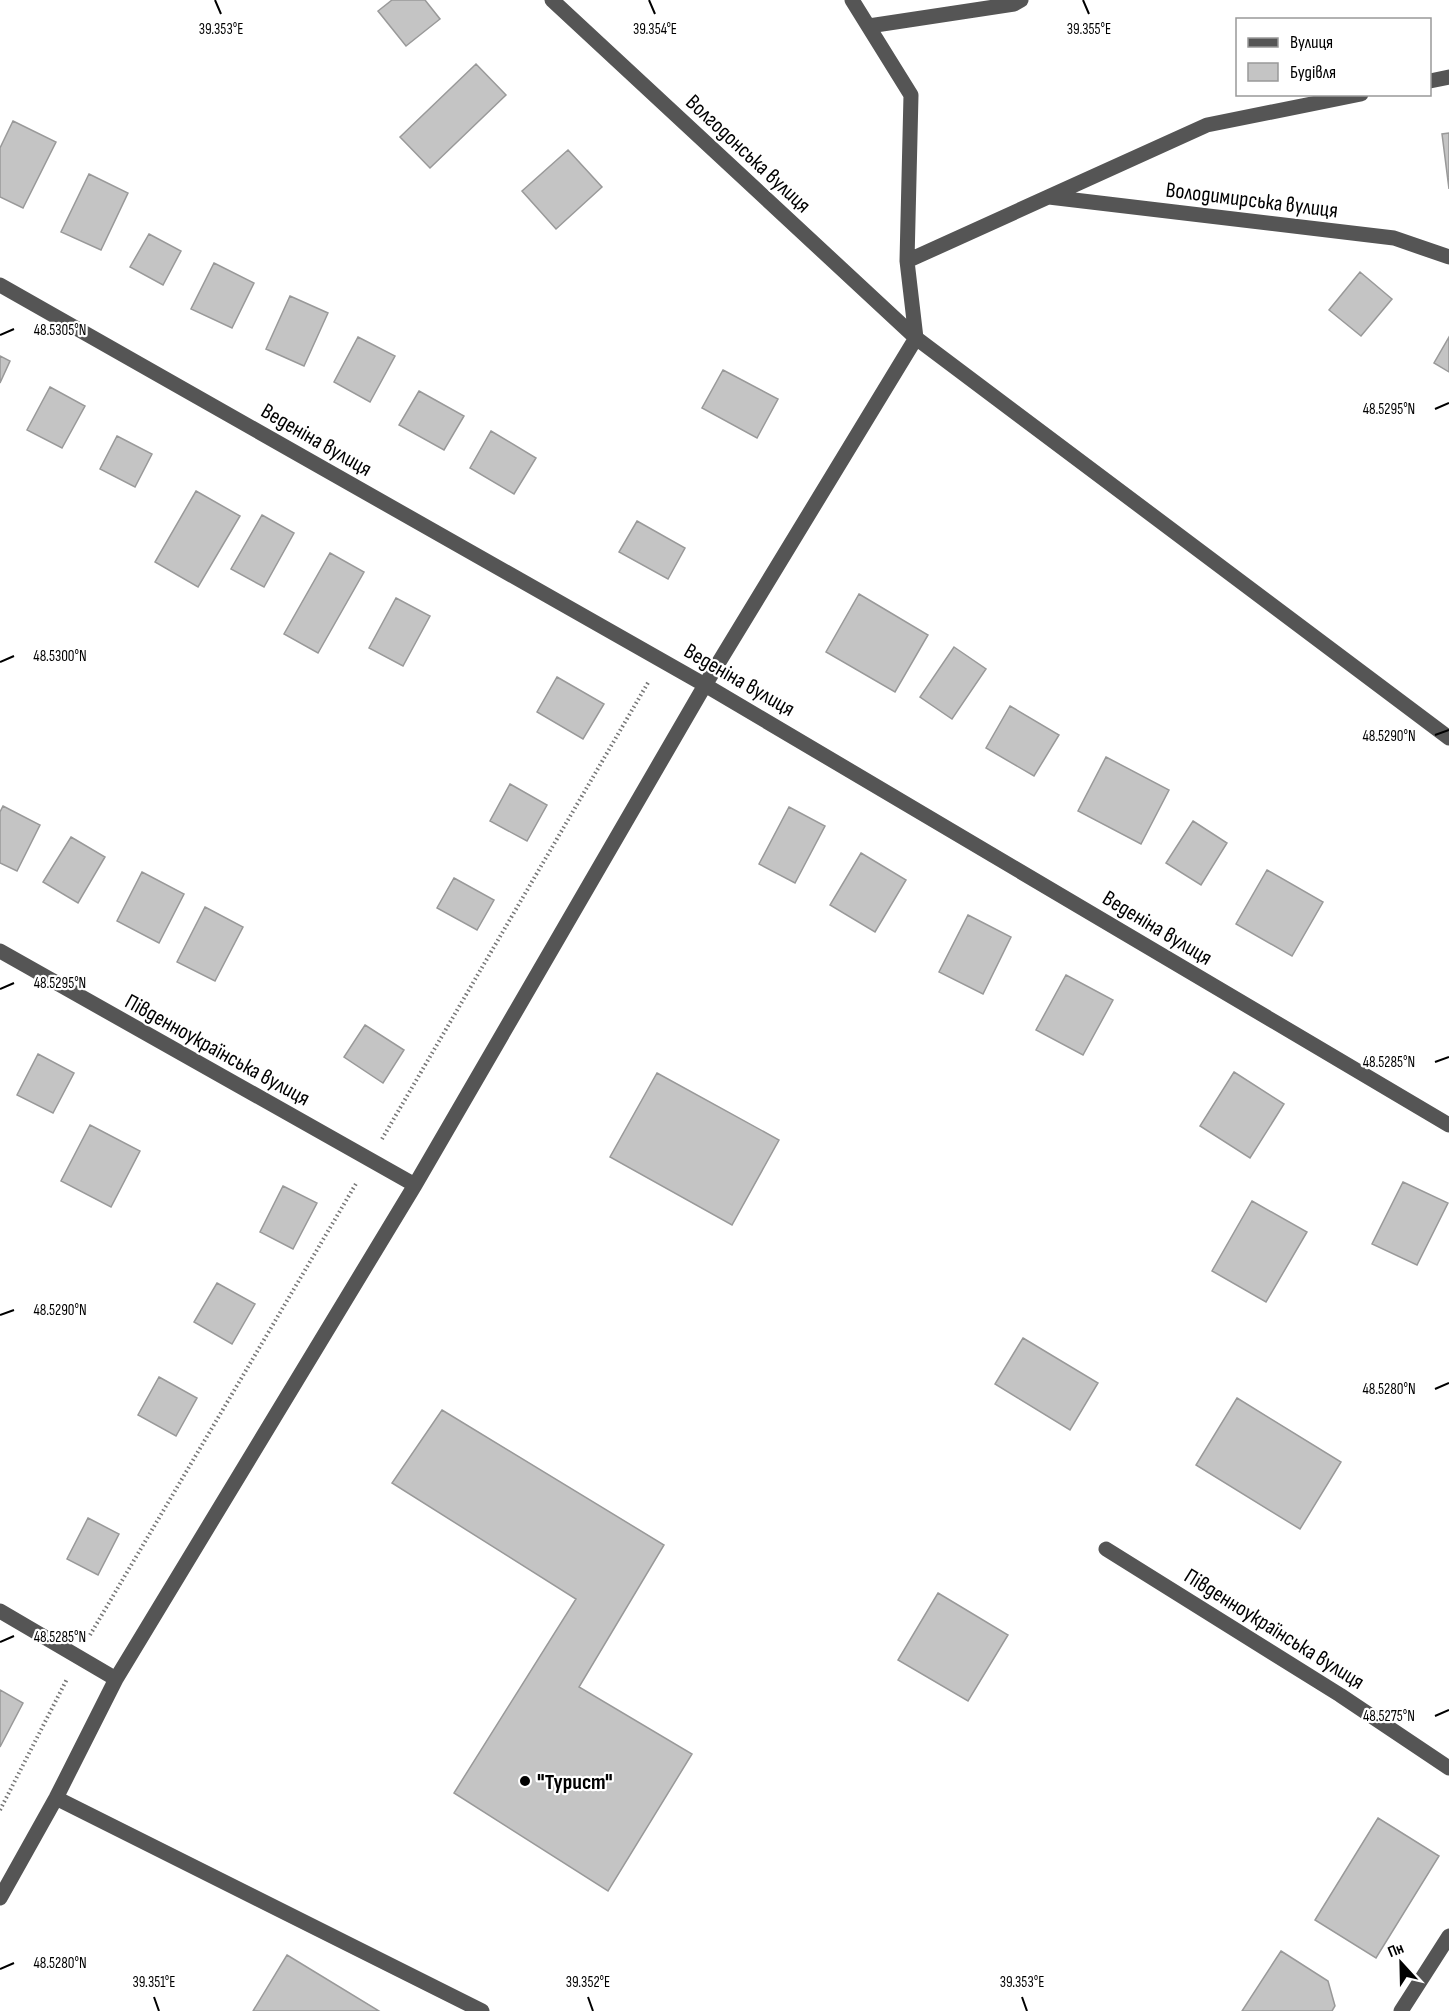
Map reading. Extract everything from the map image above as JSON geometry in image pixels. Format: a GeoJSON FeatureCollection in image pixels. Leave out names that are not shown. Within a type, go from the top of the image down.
{"type":"FeatureCollection","features":[{"type":"Feature","properties":{"kind":"street","name":"Волгодонська вулиця"},"geometry":{"type":"LineString","coordinates":[[552,0],[916,338]]}},
{"type":"Feature","properties":{"kind":"street"},"geometry":{"type":"LineString","coordinates":[[0,1898],[56,1798],[116,1679],[415,1185],[705,685],[916,338],[907,261],[911,95],[852,0]]}},
{"type":"Feature","properties":{"kind":"street"},"geometry":{"type":"LineString","coordinates":[[869,26],[1014,4],[1021,0]]}},
{"type":"Feature","properties":{"kind":"street"},"geometry":{"type":"LineString","coordinates":[[1431,81],[1449,77]]}},
{"type":"Feature","properties":{"kind":"street"},"geometry":{"type":"LineString","coordinates":[[907,261],[1207,125],[1351,96]]}},
{"type":"Feature","properties":{"kind":"street","name":"Володимирська вулиця"},"geometry":{"type":"LineString","coordinates":[[1048,197],[1394,238],[1449,257]]}},
{"type":"Feature","properties":{"kind":"street","name":"Веденіна вулиця"},"geometry":{"type":"LineString","coordinates":[[0,285],[705,685],[1449,1125]]}},
{"type":"Feature","properties":{"kind":"street"},"geometry":{"type":"LineString","coordinates":[[916,338],[1449,738]]}},
{"type":"Feature","properties":{"kind":"street","name":"Південноукраїнська вулиця"},"geometry":{"type":"LineString","coordinates":[[0,951],[415,1185]]}},
{"type":"Feature","properties":{"kind":"street","name":"Південноукраїнська вулиця"},"geometry":{"type":"LineString","coordinates":[[1106,1549],[1340,1695],[1449,1768]]}},
{"type":"Feature","properties":{"kind":"street"},"geometry":{"type":"LineString","coordinates":[[0,1611],[116,1679]]}},
{"type":"Feature","properties":{"kind":"street"},"geometry":{"type":"LineString","coordinates":[[56,1798],[482,2011]]}},
{"type":"Feature","properties":{"kind":"street"},"geometry":{"type":"LineString","coordinates":[[1401,2011],[1449,1936]]}},
{"type":"Feature","properties":{"kind":"path"},"geometry":{"type":"LineString","coordinates":[[0,1810],[78,1656],[661,660]]}},
{"type":"Feature","properties":{"kind":"building"},"geometry":{"type":"Polygon","coordinates":[[[392,0],[425,0],[440,19],[406,46],[378,11],[392,0]]]}},
{"type":"Feature","properties":{"kind":"building"},"geometry":{"type":"Polygon","coordinates":[[[476,64],[506,95],[430,168],[400,137],[476,64]]]}},
{"type":"Feature","properties":{"kind":"building"},"geometry":{"type":"Polygon","coordinates":[[[13,121],[56,142],[23,208],[0,197],[0,148],[13,121]]]}},
{"type":"Feature","properties":{"kind":"building"},"geometry":{"type":"Polygon","coordinates":[[[1449,133],[1449,189],[1442,134],[1449,133]]]}},
{"type":"Feature","properties":{"kind":"building"},"geometry":{"type":"Polygon","coordinates":[[[568,150],[602,187],[556,229],[522,191],[568,150]]]}},
{"type":"Feature","properties":{"kind":"building"},"geometry":{"type":"Polygon","coordinates":[[[89,174],[128,193],[101,250],[61,232],[89,174]]]}},
{"type":"Feature","properties":{"kind":"building"},"geometry":{"type":"Polygon","coordinates":[[[149,234],[181,251],[163,285],[130,267],[149,234]]]}},
{"type":"Feature","properties":{"kind":"building"},"geometry":{"type":"Polygon","coordinates":[[[214,263],[254,283],[232,328],[191,309],[214,263]]]}},
{"type":"Feature","properties":{"kind":"building"},"geometry":{"type":"Polygon","coordinates":[[[1360,272],[1392,299],[1361,336],[1329,310],[1360,272]]]}},
{"type":"Feature","properties":{"kind":"building"},"geometry":{"type":"Polygon","coordinates":[[[290,296],[328,313],[304,366],[266,349],[290,296]]]}},
{"type":"Feature","properties":{"kind":"building"},"geometry":{"type":"Polygon","coordinates":[[[358,337],[395,356],[370,402],[334,382],[358,337]]]}},
{"type":"Feature","properties":{"kind":"building"},"geometry":{"type":"Polygon","coordinates":[[[1449,337],[1449,372],[1434,363],[1449,337]]]}},
{"type":"Feature","properties":{"kind":"building"},"geometry":{"type":"Polygon","coordinates":[[[0,356],[10,361],[0,383],[0,356]]]}},
{"type":"Feature","properties":{"kind":"building"},"geometry":{"type":"Polygon","coordinates":[[[723,370],[778,399],[757,438],[702,408],[723,370]]]}},
{"type":"Feature","properties":{"kind":"building"},"geometry":{"type":"Polygon","coordinates":[[[50,387],[85,406],[62,448],[27,430],[50,387]]]}},
{"type":"Feature","properties":{"kind":"building"},"geometry":{"type":"Polygon","coordinates":[[[419,391],[464,416],[444,450],[399,425],[419,391]]]}},
{"type":"Feature","properties":{"kind":"building"},"geometry":{"type":"Polygon","coordinates":[[[491,431],[536,458],[514,494],[470,468],[491,431]]]}},
{"type":"Feature","properties":{"kind":"building"},"geometry":{"type":"Polygon","coordinates":[[[117,436],[152,454],[135,487],[100,469],[117,436]]]}},
{"type":"Feature","properties":{"kind":"building"},"geometry":{"type":"Polygon","coordinates":[[[196,491],[240,516],[198,587],[155,562],[196,491]]]}},
{"type":"Feature","properties":{"kind":"building"},"geometry":{"type":"Polygon","coordinates":[[[262,515],[294,533],[264,587],[231,569],[262,515]]]}},
{"type":"Feature","properties":{"kind":"building"},"geometry":{"type":"Polygon","coordinates":[[[637,521],[685,548],[668,579],[619,552],[637,521]]]}},
{"type":"Feature","properties":{"kind":"building"},"geometry":{"type":"Polygon","coordinates":[[[330,553],[364,572],[318,653],[284,634],[330,553]]]}},
{"type":"Feature","properties":{"kind":"building"},"geometry":{"type":"Polygon","coordinates":[[[859,594],[928,635],[895,692],[826,652],[859,594]]]}},
{"type":"Feature","properties":{"kind":"building"},"geometry":{"type":"Polygon","coordinates":[[[396,598],[430,616],[403,666],[369,648],[396,598]]]}},
{"type":"Feature","properties":{"kind":"building"},"geometry":{"type":"Polygon","coordinates":[[[954,647],[986,669],[952,719],[920,697],[954,647]]]}},
{"type":"Feature","properties":{"kind":"building"},"geometry":{"type":"Polygon","coordinates":[[[557,677],[604,704],[583,739],[537,712],[557,677]]]}},
{"type":"Feature","properties":{"kind":"building"},"geometry":{"type":"Polygon","coordinates":[[[1010,706],[1059,735],[1034,776],[986,748],[1010,706]]]}},
{"type":"Feature","properties":{"kind":"building"},"geometry":{"type":"Polygon","coordinates":[[[1106,757],[1169,790],[1141,844],[1078,811],[1106,757]]]}},
{"type":"Feature","properties":{"kind":"building"},"geometry":{"type":"Polygon","coordinates":[[[510,784],[547,805],[527,841],[490,821],[510,784]]]}},
{"type":"Feature","properties":{"kind":"building"},"geometry":{"type":"Polygon","coordinates":[[[3,806],[40,825],[17,871],[0,863],[0,812],[3,806]]]}},
{"type":"Feature","properties":{"kind":"building"},"geometry":{"type":"Polygon","coordinates":[[[789,807],[825,826],[795,883],[759,864],[789,807]]]}},
{"type":"Feature","properties":{"kind":"building"},"geometry":{"type":"Polygon","coordinates":[[[1193,821],[1227,843],[1201,885],[1166,863],[1193,821]]]}},
{"type":"Feature","properties":{"kind":"building"},"geometry":{"type":"Polygon","coordinates":[[[71,837],[105,857],[78,903],[43,882],[71,837]]]}},
{"type":"Feature","properties":{"kind":"building"},"geometry":{"type":"Polygon","coordinates":[[[861,853],[906,880],[875,932],[830,905],[861,853]]]}},
{"type":"Feature","properties":{"kind":"building"},"geometry":{"type":"Polygon","coordinates":[[[1267,870],[1323,902],[1292,956],[1236,924],[1267,870]]]}},
{"type":"Feature","properties":{"kind":"building"},"geometry":{"type":"Polygon","coordinates":[[[142,872],[184,894],[159,943],[117,921],[142,872]]]}},
{"type":"Feature","properties":{"kind":"building"},"geometry":{"type":"Polygon","coordinates":[[[454,878],[494,900],[477,930],[437,908],[454,878]]]}},
{"type":"Feature","properties":{"kind":"building"},"geometry":{"type":"Polygon","coordinates":[[[205,907],[243,927],[215,981],[177,962],[205,907]]]}},
{"type":"Feature","properties":{"kind":"building"},"geometry":{"type":"Polygon","coordinates":[[[968,915],[1011,937],[983,994],[939,972],[968,915]]]}},
{"type":"Feature","properties":{"kind":"building"},"geometry":{"type":"Polygon","coordinates":[[[1066,975],[1113,1000],[1083,1055],[1036,1030],[1066,975]]]}},
{"type":"Feature","properties":{"kind":"building"},"geometry":{"type":"Polygon","coordinates":[[[365,1025],[404,1050],[383,1083],[344,1057],[365,1025]]]}},
{"type":"Feature","properties":{"kind":"building"},"geometry":{"type":"Polygon","coordinates":[[[38,1054],[74,1073],[53,1113],[17,1095],[38,1054]]]}},
{"type":"Feature","properties":{"kind":"building"},"geometry":{"type":"Polygon","coordinates":[[[1234,1072],[1284,1104],[1250,1158],[1200,1126],[1234,1072]]]}},
{"type":"Feature","properties":{"kind":"building"},"geometry":{"type":"Polygon","coordinates":[[[657,1073],[779,1140],[732,1225],[610,1157],[657,1073]]]}},
{"type":"Feature","properties":{"kind":"building"},"geometry":{"type":"Polygon","coordinates":[[[90,1125],[140,1151],[111,1207],[61,1181],[90,1125]]]}},
{"type":"Feature","properties":{"kind":"building"},"geometry":{"type":"Polygon","coordinates":[[[1403,1182],[1448,1203],[1417,1265],[1372,1244],[1403,1182]]]}},
{"type":"Feature","properties":{"kind":"building"},"geometry":{"type":"Polygon","coordinates":[[[283,1186],[317,1203],[293,1249],[260,1232],[283,1186]]]}},
{"type":"Feature","properties":{"kind":"building"},"geometry":{"type":"Polygon","coordinates":[[[1252,1201],[1307,1232],[1266,1302],[1212,1271],[1252,1201]]]}},
{"type":"Feature","properties":{"kind":"building"},"geometry":{"type":"Polygon","coordinates":[[[217,1283],[255,1304],[232,1344],[194,1322],[217,1283]]]}},
{"type":"Feature","properties":{"kind":"building"},"geometry":{"type":"Polygon","coordinates":[[[1023,1338],[1098,1383],[1070,1430],[995,1384],[1023,1338]]]}},
{"type":"Feature","properties":{"kind":"building"},"geometry":{"type":"Polygon","coordinates":[[[159,1377],[197,1398],[176,1436],[138,1415],[159,1377]]]}},
{"type":"Feature","properties":{"kind":"building"},"geometry":{"type":"Polygon","coordinates":[[[1237,1398],[1341,1462],[1300,1529],[1196,1465],[1237,1398]]]}},
{"type":"Feature","properties":{"kind":"building"},"geometry":{"type":"Polygon","coordinates":[[[442,1410],[664,1545],[579,1687],[692,1754],[608,1891],[454,1793],[576,1599],[392,1483],[442,1410]]]}},
{"type":"Feature","properties":{"kind":"building"},"geometry":{"type":"Polygon","coordinates":[[[88,1518],[119,1534],[98,1575],[67,1559],[88,1518]]]}},
{"type":"Feature","properties":{"kind":"building"},"geometry":{"type":"Polygon","coordinates":[[[938,1593],[1008,1635],[968,1701],[898,1660],[938,1593]]]}},
{"type":"Feature","properties":{"kind":"building"},"geometry":{"type":"Polygon","coordinates":[[[0,1690],[23,1703],[0,1747],[0,1690]]]}},
{"type":"Feature","properties":{"kind":"building"},"geometry":{"type":"Polygon","coordinates":[[[1378,1818],[1439,1856],[1376,1958],[1315,1920],[1378,1818]]]}},
{"type":"Feature","properties":{"kind":"building"},"geometry":{"type":"Polygon","coordinates":[[[1281,1951],[1328,1981],[1335,2006],[1332,2011],[1242,2011],[1281,1951]]]}},
{"type":"Feature","properties":{"kind":"building"},"geometry":{"type":"Polygon","coordinates":[[[287,1955],[379,2011],[253,2011],[287,1955]]]}},
{"type":"Feature","properties":{"kind":"place","name":"\"Турист\""},"geometry":{"type":"Point","coordinates":[525,1781]}}]}
